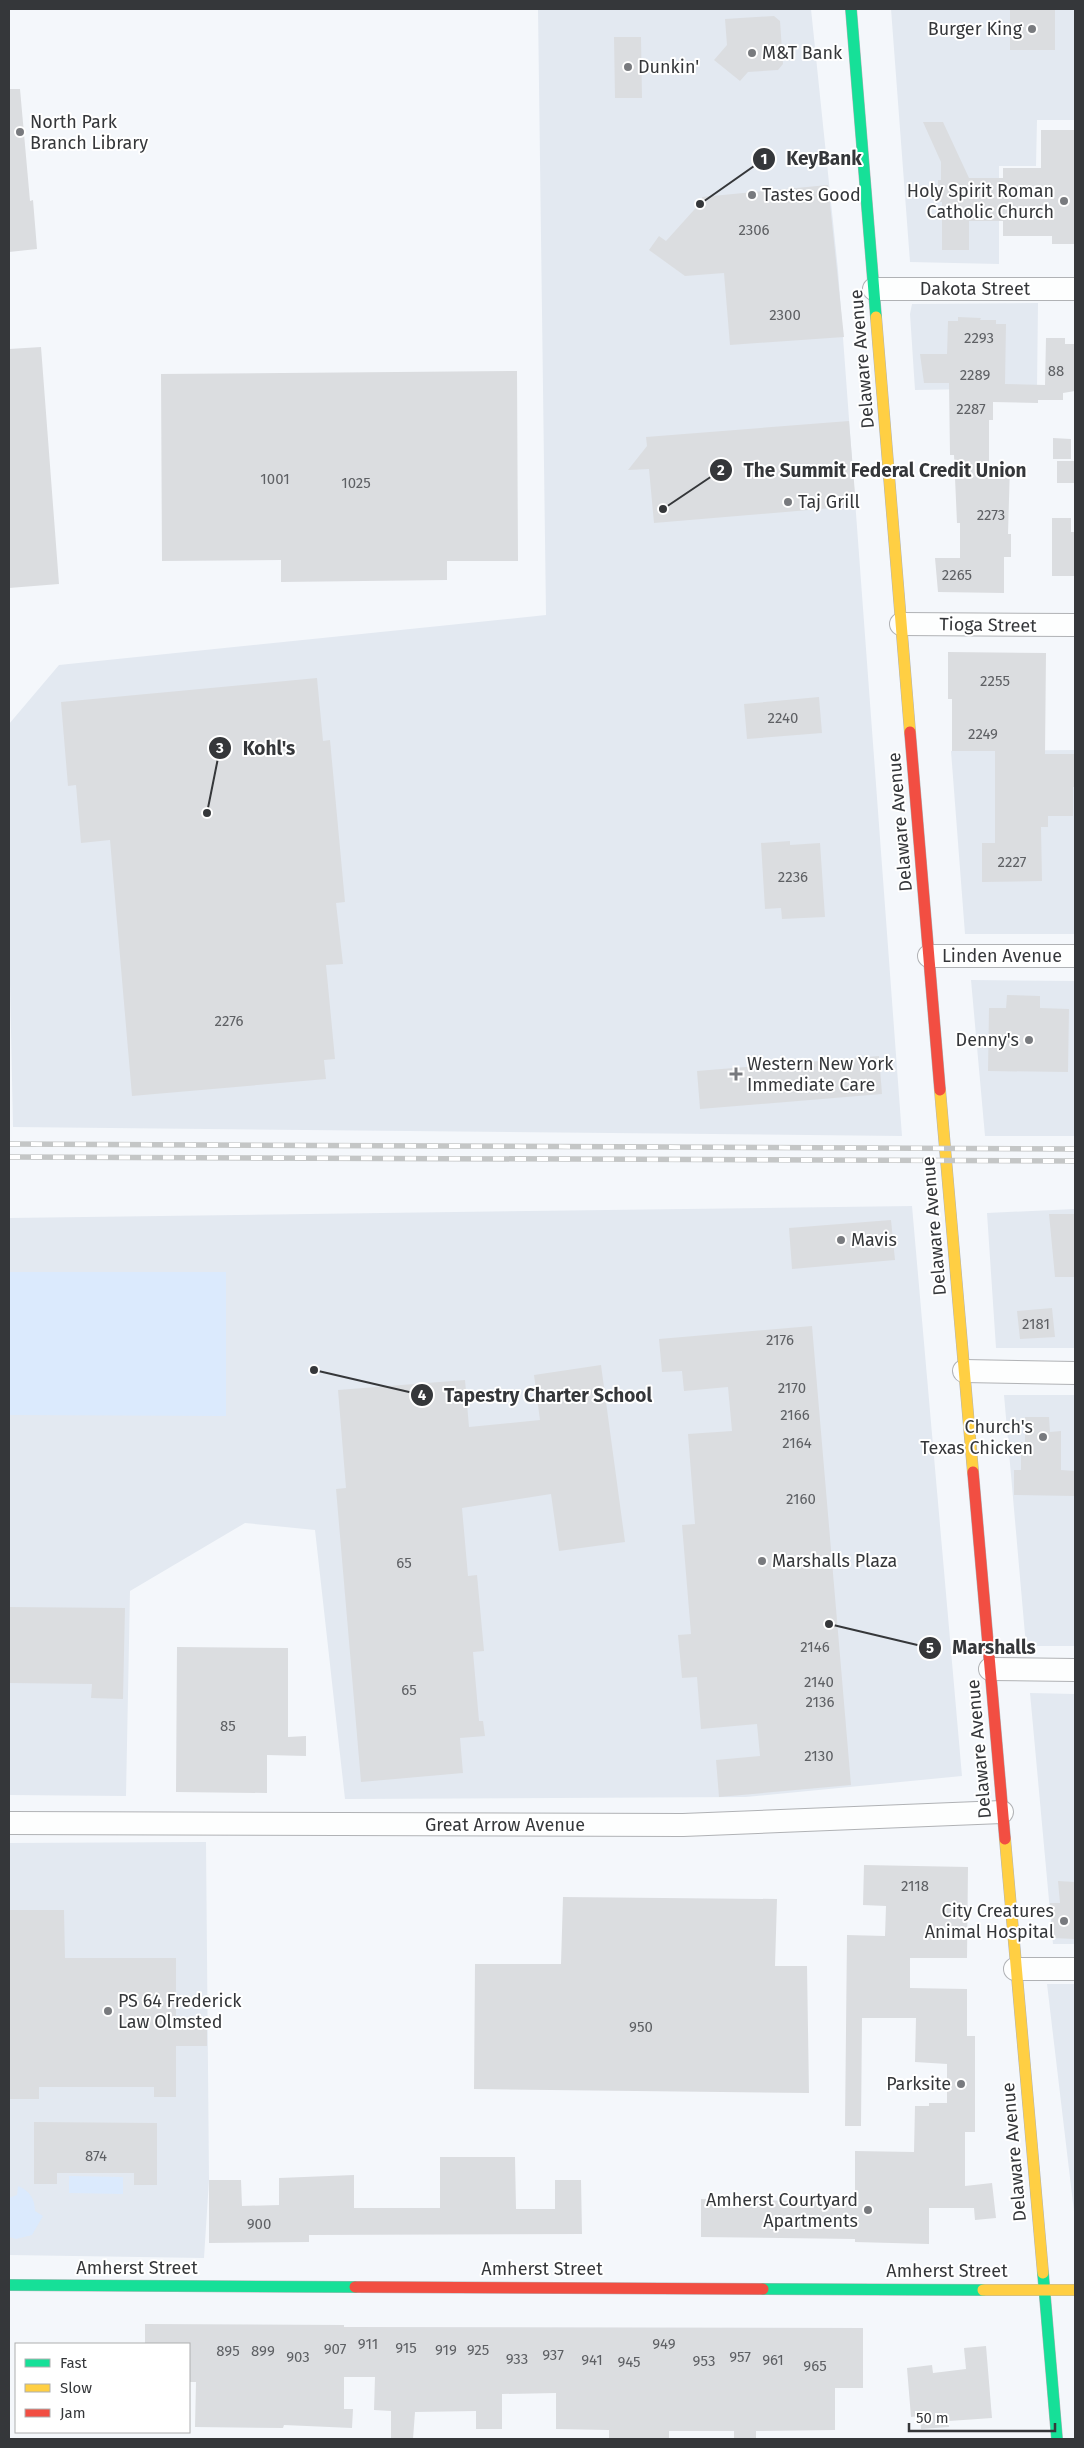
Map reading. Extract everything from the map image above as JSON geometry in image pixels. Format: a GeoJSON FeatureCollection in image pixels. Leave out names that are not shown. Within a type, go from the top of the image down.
{"type":"FeatureCollection","features":[{"type":"Feature","properties":{"kind":"main road","name":"Delaware Avenue"},"geometry":{"type":"LineString","coordinates":[[851,9],[964,1371],[1057,2439]]}},
{"type":"Feature","properties":{"kind":"main road","name":"Amherst Street"},"geometry":{"type":"LineString","coordinates":[[9,2285],[1075,2290]]}},
{"type":"Feature","properties":{"kind":"street","name":"Dakota Street"},"geometry":{"type":"LineString","coordinates":[[874,289],[1075,289]]}},
{"type":"Feature","properties":{"kind":"street","name":"Tioga Street"},"geometry":{"type":"LineString","coordinates":[[901,624],[1075,625]]}},
{"type":"Feature","properties":{"kind":"street","name":"Linden Avenue"},"geometry":{"type":"LineString","coordinates":[[929,956],[1075,956]]}},
{"type":"Feature","properties":{"kind":"street"},"geometry":{"type":"LineString","coordinates":[[964,1371],[1075,1373]]}},
{"type":"Feature","properties":{"kind":"street"},"geometry":{"type":"LineString","coordinates":[[990,1669],[1075,1670]]}},
{"type":"Feature","properties":{"kind":"street","name":"Great Arrow Avenue"},"geometry":{"type":"LineString","coordinates":[[9,1823],[683,1825],[1002,1812]]}},
{"type":"Feature","properties":{"kind":"street"},"geometry":{"type":"LineString","coordinates":[[1015,1970],[1075,1970]]}},
{"type":"Feature","properties":{"kind":"shaded area"},"geometry":{"type":"Polygon","coordinates":[[[538,9],[811,9],[838,270],[902,1136],[13,1127],[9,935],[9,724],[59,665],[546,615],[538,9]]]}},
{"type":"Feature","properties":{"kind":"shaded area"},"geometry":{"type":"Polygon","coordinates":[[[891,9],[1075,9],[1075,120],[1037,120],[1036,166],[999,166],[999,264],[910,262],[891,9]]]}},
{"type":"Feature","properties":{"kind":"shaded area"},"geometry":{"type":"Polygon","coordinates":[[[1038,303],[1037,388],[915,390],[910,314],[912,304],[1038,303]]]}},
{"type":"Feature","properties":{"kind":"shaded area"},"geometry":{"type":"Polygon","coordinates":[[[1075,750],[1074,934],[965,934],[951,751],[1075,750]]]}},
{"type":"Feature","properties":{"kind":"shaded area"},"geometry":{"type":"Polygon","coordinates":[[[971,980],[1075,981],[1075,1136],[985,1136],[971,980]]]}},
{"type":"Feature","properties":{"kind":"shaded area"},"geometry":{"type":"Polygon","coordinates":[[[912,1206],[962,1776],[746,1797],[345,1799],[315,1530],[245,1523],[130,1591],[126,1796],[9,1795],[9,1218],[912,1206]]]}},
{"type":"Feature","properties":{"kind":"shaded area"},"geometry":{"type":"Polygon","coordinates":[[[1075,1209],[1075,1348],[996,1348],[987,1213],[1075,1209]]]}},
{"type":"Feature","properties":{"kind":"shaded area"},"geometry":{"type":"Polygon","coordinates":[[[9,1272],[226,1272],[226,1416],[9,1415],[9,1272]]]}},
{"type":"Feature","properties":{"kind":"shaded area"},"geometry":{"type":"Polygon","coordinates":[[[1004,1395],[1075,1395],[1075,1646],[1026,1646],[1004,1395]]]}},
{"type":"Feature","properties":{"kind":"shaded area"},"geometry":{"type":"Polygon","coordinates":[[[1030,1693],[1075,1694],[1075,1944],[1053,1944],[1030,1693]]]}},
{"type":"Feature","properties":{"kind":"shaded area","name":"PS 64 Frederick Law Olmsted"},"geometry":{"type":"Polygon","coordinates":[[[206,1842],[209,2180],[204,2258],[9,2255],[9,1843],[206,1842]]]}},
{"type":"Feature","properties":{"kind":"shaded area"},"geometry":{"type":"Polygon","coordinates":[[[1047,1984],[1075,1984],[1075,2220],[1047,1984]]]}},
{"type":"Feature","properties":{"kind":"shaded area"},"geometry":{"type":"Polygon","coordinates":[[[69,2176],[123,2177],[123,2194],[69,2193],[69,2176]]]}},
{"type":"Feature","properties":{"kind":"shaded area"},"geometry":{"type":"Polygon","coordinates":[[[18,2186],[31,2196],[35,2211],[43,2216],[32,2235],[16,2239],[9,2237],[9,2198],[17,2195],[18,2186]]]}},
{"type":"Feature","properties":{"kind":"building","name":"Burger King"},"geometry":{"type":"Polygon","coordinates":[[[1010,9],[1055,9],[1055,50],[1010,50],[1010,9]]]}},
{"type":"Feature","properties":{"kind":"building","name":"M&T Bank"},"geometry":{"type":"Polygon","coordinates":[[[774,16],[780,21],[783,64],[778,70],[748,72],[740,81],[714,60],[727,45],[725,19],[774,16]]]}},
{"type":"Feature","properties":{"kind":"building","name":"Dunkin'"},"geometry":{"type":"Polygon","coordinates":[[[614,37],[641,37],[642,98],[615,98],[614,37]]]}},
{"type":"Feature","properties":{"kind":"building"},"geometry":{"type":"Polygon","coordinates":[[[9,89],[20,89],[30,201],[33,200],[37,249],[9,252],[9,89]]]}},
{"type":"Feature","properties":{"kind":"building"},"geometry":{"type":"Polygon","coordinates":[[[923,122],[943,122],[969,178],[1003,178],[1003,168],[1041,168],[1041,130],[1075,130],[1075,244],[1052,244],[1052,236],[1003,236],[1003,221],[969,221],[969,250],[942,250],[942,202],[938,202],[938,180],[941,180],[941,162],[923,122]]]}},
{"type":"Feature","properties":{"kind":"building"},"geometry":{"type":"Polygon","coordinates":[[[828,185],[844,337],[730,345],[724,273],[685,276],[649,250],[659,236],[666,241],[702,201],[702,197],[828,185]]]}},
{"type":"Feature","properties":{"kind":"building"},"geometry":{"type":"Polygon","coordinates":[[[958,317],[996,320],[996,324],[1006,324],[1005,384],[1045,385],[1046,338],[1065,338],[1065,344],[1075,344],[1075,391],[1063,393],[1063,400],[1038,400],[1038,403],[993,402],[993,420],[989,420],[989,465],[1010,465],[1008,534],[1011,534],[1011,557],[1004,557],[1004,593],[938,592],[935,558],[960,558],[960,523],[957,523],[954,455],[950,455],[949,383],[924,383],[920,354],[947,354],[948,321],[958,321],[958,317]]]}},
{"type":"Feature","properties":{"kind":"building"},"geometry":{"type":"Polygon","coordinates":[[[41,347],[59,584],[9,588],[9,349],[41,347]]]}},
{"type":"Feature","properties":{"kind":"building"},"geometry":{"type":"Polygon","coordinates":[[[517,371],[518,561],[447,561],[447,580],[281,582],[281,560],[162,561],[161,374],[517,371]]]}},
{"type":"Feature","properties":{"kind":"building"},"geometry":{"type":"Polygon","coordinates":[[[849,421],[856,506],[654,523],[649,469],[628,470],[647,446],[646,437],[849,421]]]}},
{"type":"Feature","properties":{"kind":"building"},"geometry":{"type":"Polygon","coordinates":[[[1053,438],[1071,439],[1071,459],[1053,459],[1053,438]]]}},
{"type":"Feature","properties":{"kind":"building"},"geometry":{"type":"Polygon","coordinates":[[[1057,461],[1075,461],[1075,483],[1057,483],[1057,461]]]}},
{"type":"Feature","properties":{"kind":"building"},"geometry":{"type":"Polygon","coordinates":[[[1052,518],[1071,518],[1071,532],[1075,532],[1075,576],[1052,576],[1052,518]]]}},
{"type":"Feature","properties":{"kind":"building"},"geometry":{"type":"Polygon","coordinates":[[[948,652],[1046,653],[1045,754],[1075,754],[1075,787],[1073,787],[1073,816],[1048,816],[1048,827],[1041,827],[1042,881],[982,882],[982,843],[995,843],[995,751],[952,751],[952,699],[948,699],[948,652]]]}},
{"type":"Feature","properties":{"kind":"building"},"geometry":{"type":"Polygon","coordinates":[[[317,678],[323,741],[330,740],[345,902],[336,903],[343,964],[326,965],[335,1059],[324,1060],[326,1079],[132,1096],[110,840],[81,843],[76,785],[68,786],[61,702],[317,678]]]}},
{"type":"Feature","properties":{"kind":"building"},"geometry":{"type":"Polygon","coordinates":[[[819,697],[822,733],[747,739],[744,704],[819,697]]]}},
{"type":"Feature","properties":{"kind":"building"},"geometry":{"type":"Polygon","coordinates":[[[790,841],[790,845],[820,843],[825,917],[782,919],[781,908],[765,909],[761,843],[790,841]]]}},
{"type":"Feature","properties":{"kind":"building","name":"Denny's"},"geometry":{"type":"Polygon","coordinates":[[[1007,995],[1040,996],[1040,1008],[1069,1009],[1068,1072],[988,1071],[989,1008],[1006,1008],[1007,995]]]}},
{"type":"Feature","properties":{"kind":"building"},"geometry":{"type":"Polygon","coordinates":[[[879,1056],[882,1094],[700,1109],[697,1071],[879,1056]]]}},
{"type":"Feature","properties":{"kind":"building"},"geometry":{"type":"Polygon","coordinates":[[[1049,1214],[1075,1214],[1075,1277],[1055,1277],[1049,1214]]]}},
{"type":"Feature","properties":{"kind":"building","name":"Mavis"},"geometry":{"type":"Polygon","coordinates":[[[891,1220],[895,1260],[792,1269],[789,1228],[891,1220]]]}},
{"type":"Feature","properties":{"kind":"building"},"geometry":{"type":"Polygon","coordinates":[[[1052,1308],[1055,1337],[1020,1339],[1017,1311],[1052,1308]]]}},
{"type":"Feature","properties":{"kind":"building","name":"Marshalls Plaza"},"geometry":{"type":"Polygon","coordinates":[[[812,1326],[851,1785],[719,1797],[716,1760],[760,1756],[757,1724],[701,1729],[697,1677],[682,1678],[678,1635],[691,1634],[682,1525],[695,1524],[688,1434],[732,1431],[728,1387],[684,1391],[682,1371],[662,1372],[659,1339],[812,1326]]]}},
{"type":"Feature","properties":{"kind":"building"},"geometry":{"type":"Polygon","coordinates":[[[601,1365],[625,1542],[559,1551],[551,1494],[462,1508],[468,1576],[477,1575],[484,1651],[473,1652],[479,1721],[483,1721],[485,1736],[460,1738],[463,1773],[361,1782],[336,1489],[346,1488],[338,1390],[465,1380],[469,1427],[540,1420],[534,1375],[601,1365]]]}},
{"type":"Feature","properties":{"kind":"building"},"geometry":{"type":"Polygon","coordinates":[[[1025,1417],[1049,1417],[1050,1432],[1061,1431],[1061,1470],[1075,1471],[1075,1496],[1014,1495],[1014,1470],[1021,1470],[1021,1442],[1025,1442],[1025,1417]]]}},
{"type":"Feature","properties":{"kind":"building"},"geometry":{"type":"Polygon","coordinates":[[[9,1607],[125,1608],[123,1699],[91,1698],[92,1684],[9,1683],[9,1607]]]}},
{"type":"Feature","properties":{"kind":"building"},"geometry":{"type":"Polygon","coordinates":[[[177,1647],[288,1648],[288,1737],[306,1736],[306,1756],[267,1755],[267,1793],[176,1792],[177,1647]]]}},
{"type":"Feature","properties":{"kind":"building"},"geometry":{"type":"Polygon","coordinates":[[[864,1865],[968,1867],[967,1958],[910,1958],[910,1988],[967,1989],[967,2036],[975,2036],[975,2132],[965,2132],[965,2186],[992,2183],[996,2218],[975,2220],[974,2208],[929,2208],[929,2244],[855,2242],[855,2239],[701,2237],[701,2199],[855,2202],[855,2151],[914,2152],[915,2106],[929,2106],[929,2103],[947,2103],[947,2064],[915,2062],[916,2018],[862,2018],[861,2126],[845,2126],[847,1935],[885,1936],[886,1906],[863,1905],[864,1865]]]}},
{"type":"Feature","properties":{"kind":"building","name":"City Creatures Animal Hospital"},"geometry":{"type":"Polygon","coordinates":[[[1058,1881],[1075,1882],[1075,1939],[1053,1938],[1050,1903],[1060,1903],[1058,1881]]]}},
{"type":"Feature","properties":{"kind":"building"},"geometry":{"type":"Polygon","coordinates":[[[563,1897],[777,1899],[775,1966],[807,1966],[809,2093],[474,2089],[475,1964],[561,1964],[563,1897]]]}},
{"type":"Feature","properties":{"kind":"building","name":"PS 64 Frederick Law Olmsted"},"geometry":{"type":"Polygon","coordinates":[[[9,1910],[64,1910],[65,1958],[176,1958],[176,2025],[207,2025],[207,2046],[176,2046],[176,2097],[154,2097],[154,2087],[39,2087],[39,2099],[9,2099],[9,1910]]]}},
{"type":"Feature","properties":{"kind":"building"},"geometry":{"type":"Polygon","coordinates":[[[34,2122],[157,2123],[157,2185],[134,2185],[134,2173],[57,2173],[57,2184],[34,2184],[34,2122]]]}},
{"type":"Feature","properties":{"kind":"building"},"geometry":{"type":"Polygon","coordinates":[[[440,2157],[515,2157],[516,2209],[555,2209],[555,2180],[581,2180],[582,2234],[309,2235],[309,2242],[209,2243],[209,2180],[241,2180],[242,2206],[279,2205],[279,2178],[354,2175],[354,2208],[440,2208],[440,2157]]]}},
{"type":"Feature","properties":{"kind":"building"},"geometry":{"type":"Polygon","coordinates":[[[145,2324],[344,2325],[344,2327],[863,2328],[863,2388],[835,2388],[835,2430],[756,2431],[756,2439],[734,2439],[734,2431],[669,2431],[669,2439],[609,2439],[609,2430],[556,2429],[556,2393],[502,2394],[502,2429],[476,2429],[476,2411],[415,2412],[413,2439],[391,2439],[391,2411],[374,2410],[375,2377],[344,2377],[344,2409],[353,2409],[352,2428],[284,2425],[283,2428],[195,2427],[196,2382],[190,2382],[190,2343],[145,2343],[145,2324]]]}},
{"type":"Feature","properties":{"kind":"building"},"geometry":{"type":"Polygon","coordinates":[[[986,2346],[992,2418],[949,2421],[949,2427],[921,2429],[920,2416],[911,2417],[907,2368],[932,2365],[933,2373],[966,2369],[964,2348],[986,2346]]]}},
{"type":"Feature","properties":{"kind":"railway"},"geometry":{"type":"LineString","coordinates":[[9,1144],[1075,1149]]}},
{"type":"Feature","properties":{"kind":"railway"},"geometry":{"type":"LineString","coordinates":[[9,1157],[1075,1161]]}},
{"type":"Feature","properties":{"kind":"traffic: fast"},"geometry":{"type":"LineString","coordinates":[[851,9],[876,317]]}},
{"type":"Feature","properties":{"kind":"traffic: fast"},"geometry":{"type":"LineString","coordinates":[[1043,2273],[1057,2439]]}},
{"type":"Feature","properties":{"kind":"traffic: fast"},"geometry":{"type":"LineString","coordinates":[[9,2285],[355,2287]]}},
{"type":"Feature","properties":{"kind":"traffic: fast"},"geometry":{"type":"LineString","coordinates":[[763,2289],[983,2290]]}},
{"type":"Feature","properties":{"kind":"traffic: slow"},"geometry":{"type":"LineString","coordinates":[[876,317],[910,732]]}},
{"type":"Feature","properties":{"kind":"traffic: slow"},"geometry":{"type":"LineString","coordinates":[[940,1090],[973,1472]]}},
{"type":"Feature","properties":{"kind":"traffic: slow"},"geometry":{"type":"LineString","coordinates":[[1005,1839],[1043,2273]]}},
{"type":"Feature","properties":{"kind":"traffic: slow"},"geometry":{"type":"LineString","coordinates":[[983,2290],[1075,2290]]}},
{"type":"Feature","properties":{"kind":"traffic: jam"},"geometry":{"type":"LineString","coordinates":[[910,732],[940,1090]]}},
{"type":"Feature","properties":{"kind":"traffic: jam"},"geometry":{"type":"LineString","coordinates":[[973,1472],[1005,1839]]}},
{"type":"Feature","properties":{"kind":"traffic: jam"},"geometry":{"type":"LineString","coordinates":[[355,2287],[763,2289]]}},
{"type":"Feature","properties":{"kind":"place","name":"Burger King"},"geometry":{"type":"Point","coordinates":[1032,29]}},
{"type":"Feature","properties":{"kind":"place","name":"M&T Bank"},"geometry":{"type":"Point","coordinates":[752,53]}},
{"type":"Feature","properties":{"kind":"place","name":"Dunkin'"},"geometry":{"type":"Point","coordinates":[628,67]}},
{"type":"Feature","properties":{"kind":"place","name":"North Park Branch Library"},"geometry":{"type":"Point","coordinates":[20,132]}},
{"type":"Feature","properties":{"kind":"place","name":"Tastes Good"},"geometry":{"type":"Point","coordinates":[752,195]}},
{"type":"Feature","properties":{"kind":"place","name":"Holy Spirit Roman Catholic Church"},"geometry":{"type":"Point","coordinates":[1064,201]}},
{"type":"Feature","properties":{"kind":"place","name":"KeyBank"},"geometry":{"type":"Point","coordinates":[700,204]}},
{"type":"Feature","properties":{"kind":"place","name":"Taj Grill"},"geometry":{"type":"Point","coordinates":[788,502]}},
{"type":"Feature","properties":{"kind":"place","name":"The Summit Federal Credit Union"},"geometry":{"type":"Point","coordinates":[663,509]}},
{"type":"Feature","properties":{"kind":"place","name":"Kohl's"},"geometry":{"type":"Point","coordinates":[207,813]}},
{"type":"Feature","properties":{"kind":"place","name":"Denny's"},"geometry":{"type":"Point","coordinates":[1029,1040]}},
{"type":"Feature","properties":{"kind":"place","name":"Western New York Immediate Care"},"geometry":{"type":"Point","coordinates":[736,1074]}},
{"type":"Feature","properties":{"kind":"place","name":"Mavis"},"geometry":{"type":"Point","coordinates":[841,1240]}},
{"type":"Feature","properties":{"kind":"place","name":"Tapestry Charter School"},"geometry":{"type":"Point","coordinates":[314,1370]}},
{"type":"Feature","properties":{"kind":"place","name":"Church's Texas Chicken"},"geometry":{"type":"Point","coordinates":[1043,1437]}},
{"type":"Feature","properties":{"kind":"place","name":"Marshalls Plaza"},"geometry":{"type":"Point","coordinates":[762,1561]}},
{"type":"Feature","properties":{"kind":"place","name":"Marshalls"},"geometry":{"type":"Point","coordinates":[829,1624]}},
{"type":"Feature","properties":{"kind":"place","name":"City Creatures Animal Hospital"},"geometry":{"type":"Point","coordinates":[1064,1921]}},
{"type":"Feature","properties":{"kind":"place","name":"PS 64 Frederick Law Olmsted"},"geometry":{"type":"Point","coordinates":[108,2011]}},
{"type":"Feature","properties":{"kind":"place","name":"Parksite"},"geometry":{"type":"Point","coordinates":[961,2084]}},
{"type":"Feature","properties":{"kind":"place","name":"Amherst Courtyard Apartments"},"geometry":{"type":"Point","coordinates":[868,2210]}}]}
